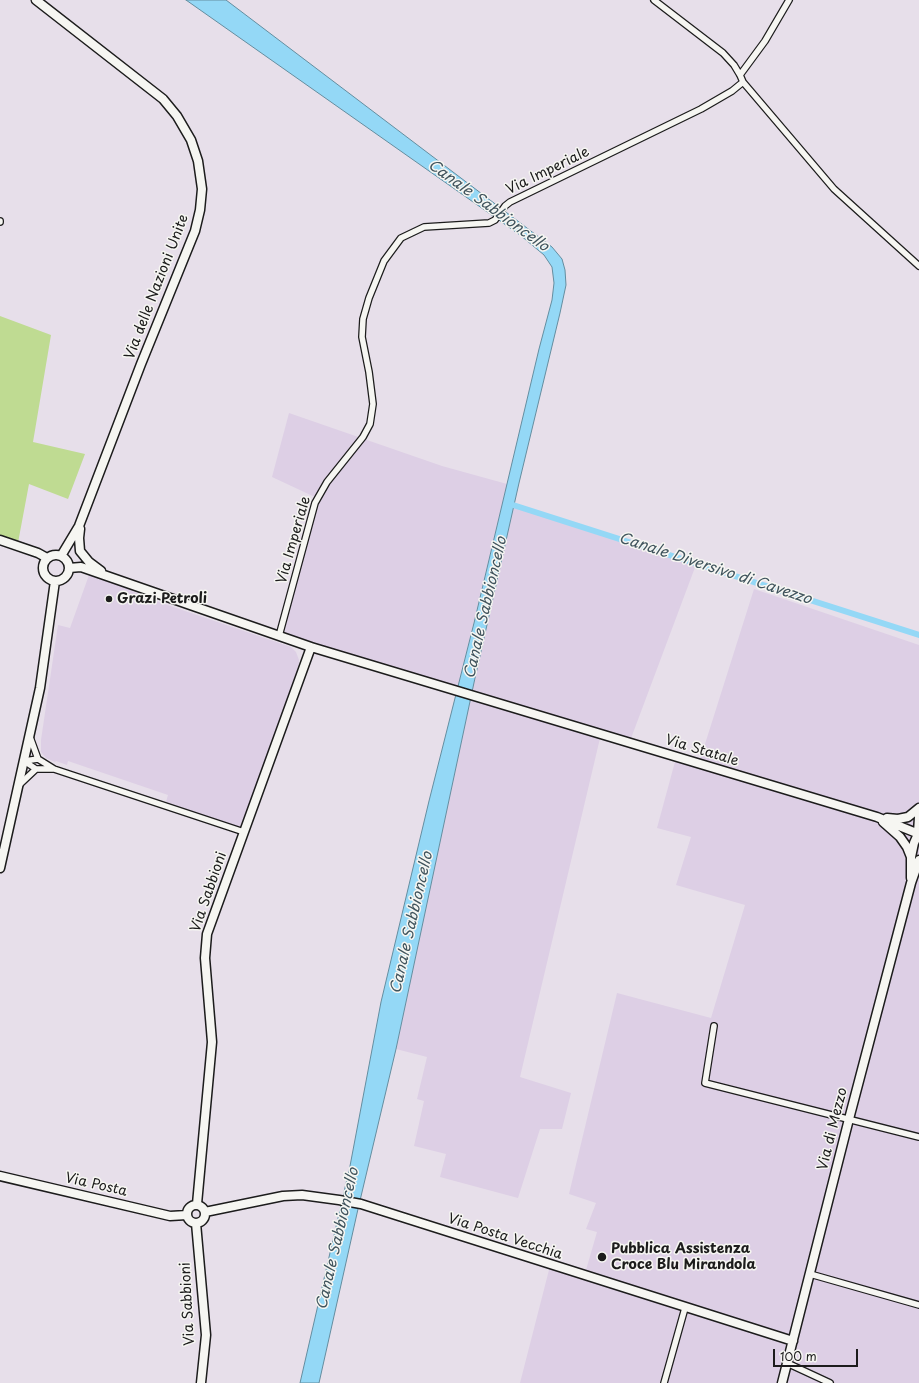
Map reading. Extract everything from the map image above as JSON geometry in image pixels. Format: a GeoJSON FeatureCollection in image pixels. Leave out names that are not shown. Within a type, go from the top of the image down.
{"type":"FeatureCollection","features":[{"type":"Feature","properties":{"kind":"street","name":"Via delle Nazioni Unite"},"geometry":{"type":"LineString","coordinates":[[36,0],[163,99],[177,116],[191,140],[198,161],[201,180],[200,210],[194,231],[79,526],[61,556]]}},
{"type":"Feature","properties":{"kind":"street"},"geometry":{"type":"LineString","coordinates":[[654,0],[723,54],[734,65],[743,82],[834,189],[919,266]]}},
{"type":"Feature","properties":{"kind":"street"},"geometry":{"type":"LineString","coordinates":[[740,75],[765,41],[789,0]]}},
{"type":"Feature","properties":{"kind":"street","name":"Via Imperiale"},"geometry":{"type":"LineString","coordinates":[[279,636],[315,503],[327,482],[363,437],[370,424],[373,411],[372,394],[363,342],[362,326],[369,298],[387,256],[401,238],[424,227],[484,225],[495,220],[505,206],[510,202],[701,108],[732,91],[743,82]]}},
{"type":"Feature","properties":{"kind":"street","name":"Via delle Nazioni Unite"},"geometry":{"type":"LineString","coordinates":[[79,526],[79,545],[82,555],[93,566],[116,580]]}},
{"type":"Feature","properties":{"kind":"street"},"geometry":{"type":"LineString","coordinates":[[0,540],[38,553],[47,558]]}},
{"type":"Feature","properties":{"kind":"street"},"geometry":{"type":"LineString","coordinates":[[52,556],[61,556],[67,561],[69,568],[65,578],[55,581],[49,579],[44,574],[43,567],[47,558],[52,556]]}},
{"type":"Feature","properties":{"kind":"street"},"geometry":{"type":"LineString","coordinates":[[69,568],[81,567],[116,580]]}},
{"type":"Feature","properties":{"kind":"street","name":"Via Statale"},"geometry":{"type":"LineString","coordinates":[[116,580],[311,647],[878,817],[919,833]]}},
{"type":"Feature","properties":{"kind":"street"},"geometry":{"type":"LineString","coordinates":[[0,868],[40,688],[55,581]]}},
{"type":"Feature","properties":{"kind":"street","name":"Via Sabbioni"},"geometry":{"type":"LineString","coordinates":[[197,1204],[212,1042],[205,962],[206,941],[209,926],[311,647]]}},
{"type":"Feature","properties":{"kind":"street"},"geometry":{"type":"LineString","coordinates":[[30,737],[38,759],[54,769],[244,832]]}},
{"type":"Feature","properties":{"kind":"street"},"geometry":{"type":"LineString","coordinates":[[24,761],[38,759]]}},
{"type":"Feature","properties":{"kind":"street"},"geometry":{"type":"LineString","coordinates":[[24,761],[36,769],[54,769]]}},
{"type":"Feature","properties":{"kind":"street"},"geometry":{"type":"LineString","coordinates":[[18,785],[36,769]]}},
{"type":"Feature","properties":{"kind":"street"},"geometry":{"type":"LineString","coordinates":[[878,817],[898,819],[908,817],[919,808]]}},
{"type":"Feature","properties":{"kind":"street"},"geometry":{"type":"LineString","coordinates":[[878,817],[900,837],[915,859]]}},
{"type":"Feature","properties":{"kind":"street","name":"Via di Mezzo"},"geometry":{"type":"LineString","coordinates":[[782,1383],[911,883],[915,859],[914,843],[919,833],[919,817]]}},
{"type":"Feature","properties":{"kind":"street"},"geometry":{"type":"LineString","coordinates":[[714,1026],[705,1083],[919,1137]]}},
{"type":"Feature","properties":{"kind":"street","name":"Via Posta"},"geometry":{"type":"LineString","coordinates":[[0,1176],[170,1216],[187,1215]]}},
{"type":"Feature","properties":{"kind":"street","name":"Via Posta Vecchia"},"geometry":{"type":"LineString","coordinates":[[205,1212],[283,1196],[302,1195],[361,1204],[793,1341]]}},
{"type":"Feature","properties":{"kind":"street"},"geometry":{"type":"LineString","coordinates":[[197,1204],[202,1207],[205,1212],[204,1218],[200,1222],[196,1223],[190,1221],[187,1215],[188,1209],[197,1204]]}},
{"type":"Feature","properties":{"kind":"street","name":"Via Sabbioni"},"geometry":{"type":"LineString","coordinates":[[196,1223],[206,1335],[201,1383]]}},
{"type":"Feature","properties":{"kind":"street"},"geometry":{"type":"LineString","coordinates":[[810,1274],[919,1306]]}},
{"type":"Feature","properties":{"kind":"street"},"geometry":{"type":"LineString","coordinates":[[664,1383],[685,1308]]}},
{"type":"Feature","properties":{"kind":"street"},"geometry":{"type":"LineString","coordinates":[[787,1363],[830,1383]]}},
{"type":"Feature","properties":{"kind":"shaded area"},"geometry":{"type":"Polygon","coordinates":[[[289,413],[442,466],[507,484],[458,687],[279,632],[317,498],[272,477],[289,413]]]}},
{"type":"Feature","properties":{"kind":"shaded area"},"geometry":{"type":"Polygon","coordinates":[[[514,506],[697,562],[630,741],[601,734],[520,1077],[571,1093],[562,1129],[540,1129],[518,1198],[440,1177],[446,1154],[414,1146],[424,1101],[417,1099],[427,1057],[396,1049],[475,678],[514,506]]]}},
{"type":"Feature","properties":{"kind":"shaded area"},"geometry":{"type":"Polygon","coordinates":[[[89,575],[124,587],[147,598],[291,647],[296,652],[299,664],[243,828],[236,827],[166,802],[168,795],[68,761],[67,765],[56,761],[55,762],[46,758],[41,752],[41,740],[58,625],[70,628],[89,575]]]}},
{"type":"Feature","properties":{"kind":"shaded area"},"geometry":{"type":"Polygon","coordinates":[[[754,589],[919,645],[919,1383],[520,1383],[550,1266],[584,1277],[597,1232],[586,1229],[596,1203],[569,1194],[617,993],[711,1018],[745,905],[676,885],[691,837],[657,828],[676,758],[699,763],[754,589]]]}},
{"type":"Feature","properties":{"kind":"green space"},"geometry":{"type":"Polygon","coordinates":[[[0,316],[51,335],[33,442],[85,454],[68,499],[29,484],[17,548],[0,543],[0,316]]]}},
{"type":"Feature","properties":{"kind":"water","name":"Canale Sabbioncello"},"geometry":{"type":"Polygon","coordinates":[[[186,0],[226,0],[552,247],[562,259],[565,270],[566,285],[560,313],[519,483],[475,678],[396,1049],[319,1383],[300,1383],[350,1166],[381,1002],[552,300],[554,283],[552,267],[544,255],[520,235],[186,0]]]}},
{"type":"Feature","properties":{"kind":"waterway","name":"Canale Diversivo di Cavezzo"},"geometry":{"type":"LineString","coordinates":[[510,504],[919,635]]}},
{"type":"Feature","properties":{"kind":"place","name":"Grazi Petroli"},"geometry":{"type":"Point","coordinates":[109,599]}},
{"type":"Feature","properties":{"kind":"place","name":"Pubblica Assistenza Croce Blu Mirandola"},"geometry":{"type":"Point","coordinates":[602,1257]}}]}
